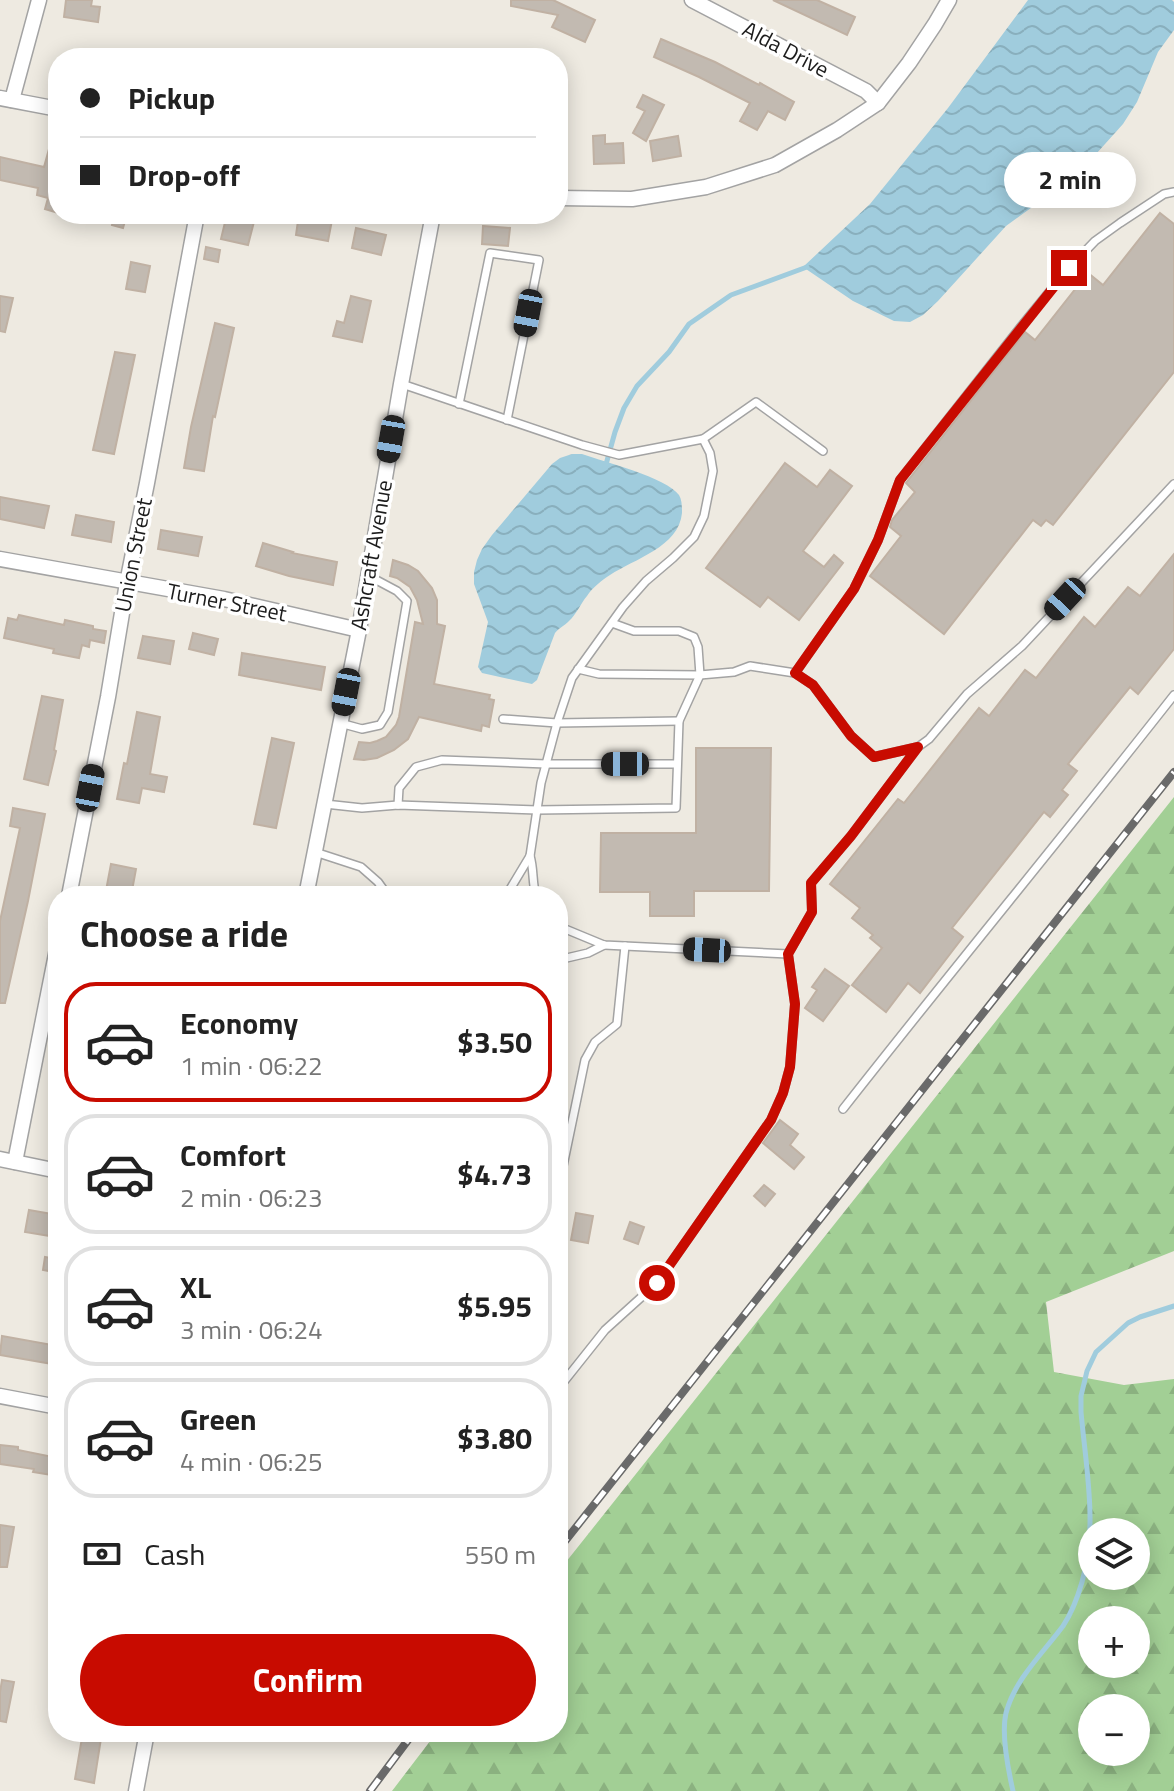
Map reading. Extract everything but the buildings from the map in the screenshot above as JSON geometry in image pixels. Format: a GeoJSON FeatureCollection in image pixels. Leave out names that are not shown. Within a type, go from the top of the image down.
{"type":"FeatureCollection","features":[{"type":"Feature","properties":{"kind":"street"},"geometry":{"type":"LineString","coordinates":[[39,0],[6,99],[48,107]]}},
{"type":"Feature","properties":{"kind":"street","name":"Alda Drive"},"geometry":{"type":"LineString","coordinates":[[692,0],[866,91],[878,103]]}},
{"type":"Feature","properties":{"kind":"street"},"geometry":{"type":"LineString","coordinates":[[568,198],[632,199],[706,187],[775,165],[878,103],[918,50],[949,0]]}},
{"type":"Feature","properties":{"kind":"street","name":"Union Street"},"geometry":{"type":"LineString","coordinates":[[71,886],[195,224]]}},
{"type":"Feature","properties":{"kind":"street","name":"Ashcraft Avenue"},"geometry":{"type":"LineString","coordinates":[[308,886],[359,630],[431,224]]}},
{"type":"Feature","properties":{"kind":"street","name":"Turner Street"},"geometry":{"type":"LineString","coordinates":[[0,559],[224,599],[359,630]]}},
{"type":"Feature","properties":{"kind":"street"},"geometry":{"type":"LineString","coordinates":[[48,987],[8,1161],[48,1169]]}},
{"type":"Feature","properties":{"kind":"street"},"geometry":{"type":"LineString","coordinates":[[0,1396],[48,1405]]}},
{"type":"Feature","properties":{"kind":"street"},"geometry":{"type":"LineString","coordinates":[[136,1791],[145,1742]]}},
{"type":"Feature","properties":{"kind":"lane"},"geometry":{"type":"LineString","coordinates":[[795,673],[854,589],[878,540],[900,480],[1069,268],[1095,241],[1164,194],[1174,192]]}},
{"type":"Feature","properties":{"kind":"lane"},"geometry":{"type":"LineString","coordinates":[[459,404],[490,253],[539,260],[507,420]]}},
{"type":"Feature","properties":{"kind":"lane"},"geometry":{"type":"LineString","coordinates":[[401,384],[619,455],[703,439],[756,402],[823,451]]}},
{"type":"Feature","properties":{"kind":"lane"},"geometry":{"type":"LineString","coordinates":[[512,886],[530,856],[541,783],[572,678],[646,581],[694,537],[704,516],[713,471],[710,453],[703,439]]}},
{"type":"Feature","properties":{"kind":"lane"},"geometry":{"type":"LineString","coordinates":[[568,1376],[605,1330],[657,1283],[771,1120],[790,1067],[795,1004],[788,954],[812,912],[811,883],[918,747],[929,739],[967,694],[1022,646],[1174,484]]}},
{"type":"Feature","properties":{"kind":"lane"},"geometry":{"type":"LineString","coordinates":[[340,723],[362,729],[380,725],[388,712],[407,601],[397,591],[367,575]]}},
{"type":"Feature","properties":{"kind":"lane"},"geometry":{"type":"LineString","coordinates":[[325,804],[362,808],[398,805],[537,810],[676,808],[679,721],[700,675],[698,647],[694,637],[688,633],[634,631],[612,623]]}},
{"type":"Feature","properties":{"kind":"lane"},"geometry":{"type":"LineString","coordinates":[[578,669],[599,674],[700,675],[734,672],[750,666],[795,673],[813,685],[851,736],[874,757],[918,747]]}},
{"type":"Feature","properties":{"kind":"lane"},"geometry":{"type":"LineString","coordinates":[[843,1109],[1174,695]]}},
{"type":"Feature","properties":{"kind":"lane"},"geometry":{"type":"LineString","coordinates":[[503,719],[557,723],[679,721]]}},
{"type":"Feature","properties":{"kind":"lane"},"geometry":{"type":"LineString","coordinates":[[398,805],[399,788],[416,767],[442,760],[677,764]]}},
{"type":"Feature","properties":{"kind":"lane"},"geometry":{"type":"LineString","coordinates":[[315,852],[361,867],[381,886]]}},
{"type":"Feature","properties":{"kind":"lane"},"geometry":{"type":"LineString","coordinates":[[530,856],[534,886]]}},
{"type":"Feature","properties":{"kind":"lane"},"geometry":{"type":"LineString","coordinates":[[568,930],[604,945],[788,954]]}},
{"type":"Feature","properties":{"kind":"lane"},"geometry":{"type":"LineString","coordinates":[[568,958],[604,945]]}},
{"type":"Feature","properties":{"kind":"lane"},"geometry":{"type":"LineString","coordinates":[[568,1142],[585,1060],[595,1042],[617,1024],[625,946]]}},
{"type":"Feature","properties":{"kind":"green space"},"geometry":{"type":"Polygon","coordinates":[[[1174,797],[1174,1251],[1046,1302],[1054,1372],[1124,1385],[1174,1379],[1174,1791],[392,1791],[429,1742],[568,1742],[568,1559],[1174,797]]]}},
{"type":"Feature","properties":{"kind":"water"},"geometry":{"type":"Polygon","coordinates":[[[1028,0],[1174,2],[1174,30],[1158,52],[1137,102],[1123,124],[1078,174],[1006,226],[938,301],[910,322],[894,321],[853,301],[803,267],[870,204],[948,108],[1028,0]]]}},
{"type":"Feature","properties":{"kind":"water"},"geometry":{"type":"Polygon","coordinates":[[[572,454],[582,454],[634,471],[672,488],[681,501],[679,525],[673,535],[654,551],[610,575],[592,590],[572,618],[555,633],[537,680],[532,684],[482,673],[478,667],[488,622],[474,584],[477,560],[492,535],[552,464],[572,454]]]}},
{"type":"Feature","properties":{"kind":"waterway"},"geometry":{"type":"LineString","coordinates":[[605,468],[624,408],[637,386],[669,352],[689,324],[731,295],[807,267]]}},
{"type":"Feature","properties":{"kind":"waterway"},"geometry":{"type":"LineString","coordinates":[[1013,1791],[1005,1741],[1006,1713],[1023,1678],[1069,1616],[1087,1561],[1090,1519],[1081,1412],[1087,1371],[1096,1352],[1128,1323],[1174,1306]]}},
{"type":"Feature","properties":{"kind":"railway"},"geometry":{"type":"LineString","coordinates":[[568,1537],[1174,772]]}},
{"type":"Feature","properties":{"kind":"railway"},"geometry":{"type":"LineString","coordinates":[[370,1791],[407,1742]]}},
{"type":"Feature","properties":{"kind":"route"},"geometry":{"type":"LineString","coordinates":[[657,1283],[771,1120],[783,1093],[790,1067],[795,1004],[788,954],[812,912],[811,883],[918,747],[874,757],[851,736],[813,685],[795,673],[854,589],[878,540],[900,480],[1069,268]]}}]}
